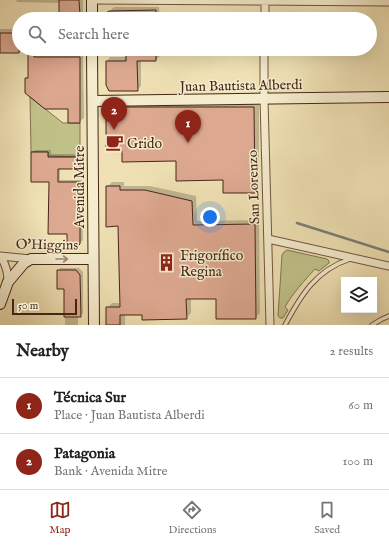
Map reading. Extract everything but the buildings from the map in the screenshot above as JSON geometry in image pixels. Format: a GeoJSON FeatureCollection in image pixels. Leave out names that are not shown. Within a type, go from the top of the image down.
{"type":"FeatureCollection","features":[{"type":"Feature","properties":{"kind":"street"},"geometry":{"type":"LineString","coordinates":[[92,12],[92,0],[389,2]]}},
{"type":"Feature","properties":{"kind":"street"},"geometry":{"type":"LineString","coordinates":[[265,1],[265,12]]}},
{"type":"Feature","properties":{"kind":"street","name":"Avenida Mitre"},"geometry":{"type":"LineString","coordinates":[[92,56],[94,325]]}},
{"type":"Feature","properties":{"kind":"street","name":"San Lorenzo"},"geometry":{"type":"LineString","coordinates":[[264,56],[270,325]]}},
{"type":"Feature","properties":{"kind":"street","name":"Juan Bautista Alberdi"},"geometry":{"type":"LineString","coordinates":[[93,101],[389,97]]}},
{"type":"Feature","properties":{"kind":"street"},"geometry":{"type":"LineString","coordinates":[[268,239],[389,266]]}},
{"type":"Feature","properties":{"kind":"street"},"geometry":{"type":"LineString","coordinates":[[0,256],[4,262],[8,274],[8,282],[0,304]]}},
{"type":"Feature","properties":{"kind":"street","name":"O'Higgins"},"geometry":{"type":"LineString","coordinates":[[0,256],[31,259],[93,259]]}},
{"type":"Feature","properties":{"kind":"street"},"geometry":{"type":"LineString","coordinates":[[8,282],[24,263],[31,259]]}},
{"type":"Feature","properties":{"kind":"lane"},"geometry":{"type":"LineString","coordinates":[[285,325],[306,290],[314,281],[328,269],[340,262],[353,258]]}},
{"type":"Feature","properties":{"kind":"lane"},"geometry":{"type":"LineString","coordinates":[[372,325],[389,316]]}},
{"type":"Feature","properties":{"kind":"green space"},"geometry":{"type":"Polygon","coordinates":[[[30,97],[63,123],[80,123],[80,157],[48,156],[48,152],[31,152],[30,97]]]}},
{"type":"Feature","properties":{"kind":"green space"},"geometry":{"type":"Polygon","coordinates":[[[287,250],[327,259],[329,263],[319,271],[315,269],[295,292],[285,307],[288,310],[283,318],[280,318],[278,316],[282,255],[287,250]]]}},
{"type":"Feature","properties":{"kind":"waterway"},"geometry":{"type":"LineString","coordinates":[[297,223],[389,252]]}},
{"type":"Feature","properties":{"kind":"place","name":"Patagonia"},"geometry":{"type":"Point","coordinates":[114,130]}},
{"type":"Feature","properties":{"kind":"place","name":"Grido"},"geometry":{"type":"Point","coordinates":[114,143]}},
{"type":"Feature","properties":{"kind":"place","name":"Técnica Sur"},"geometry":{"type":"Point","coordinates":[188,143]}},
{"type":"Feature","properties":{"kind":"place","name":"Frigorífico Regina"},"geometry":{"type":"Point","coordinates":[167,263]}}]}
